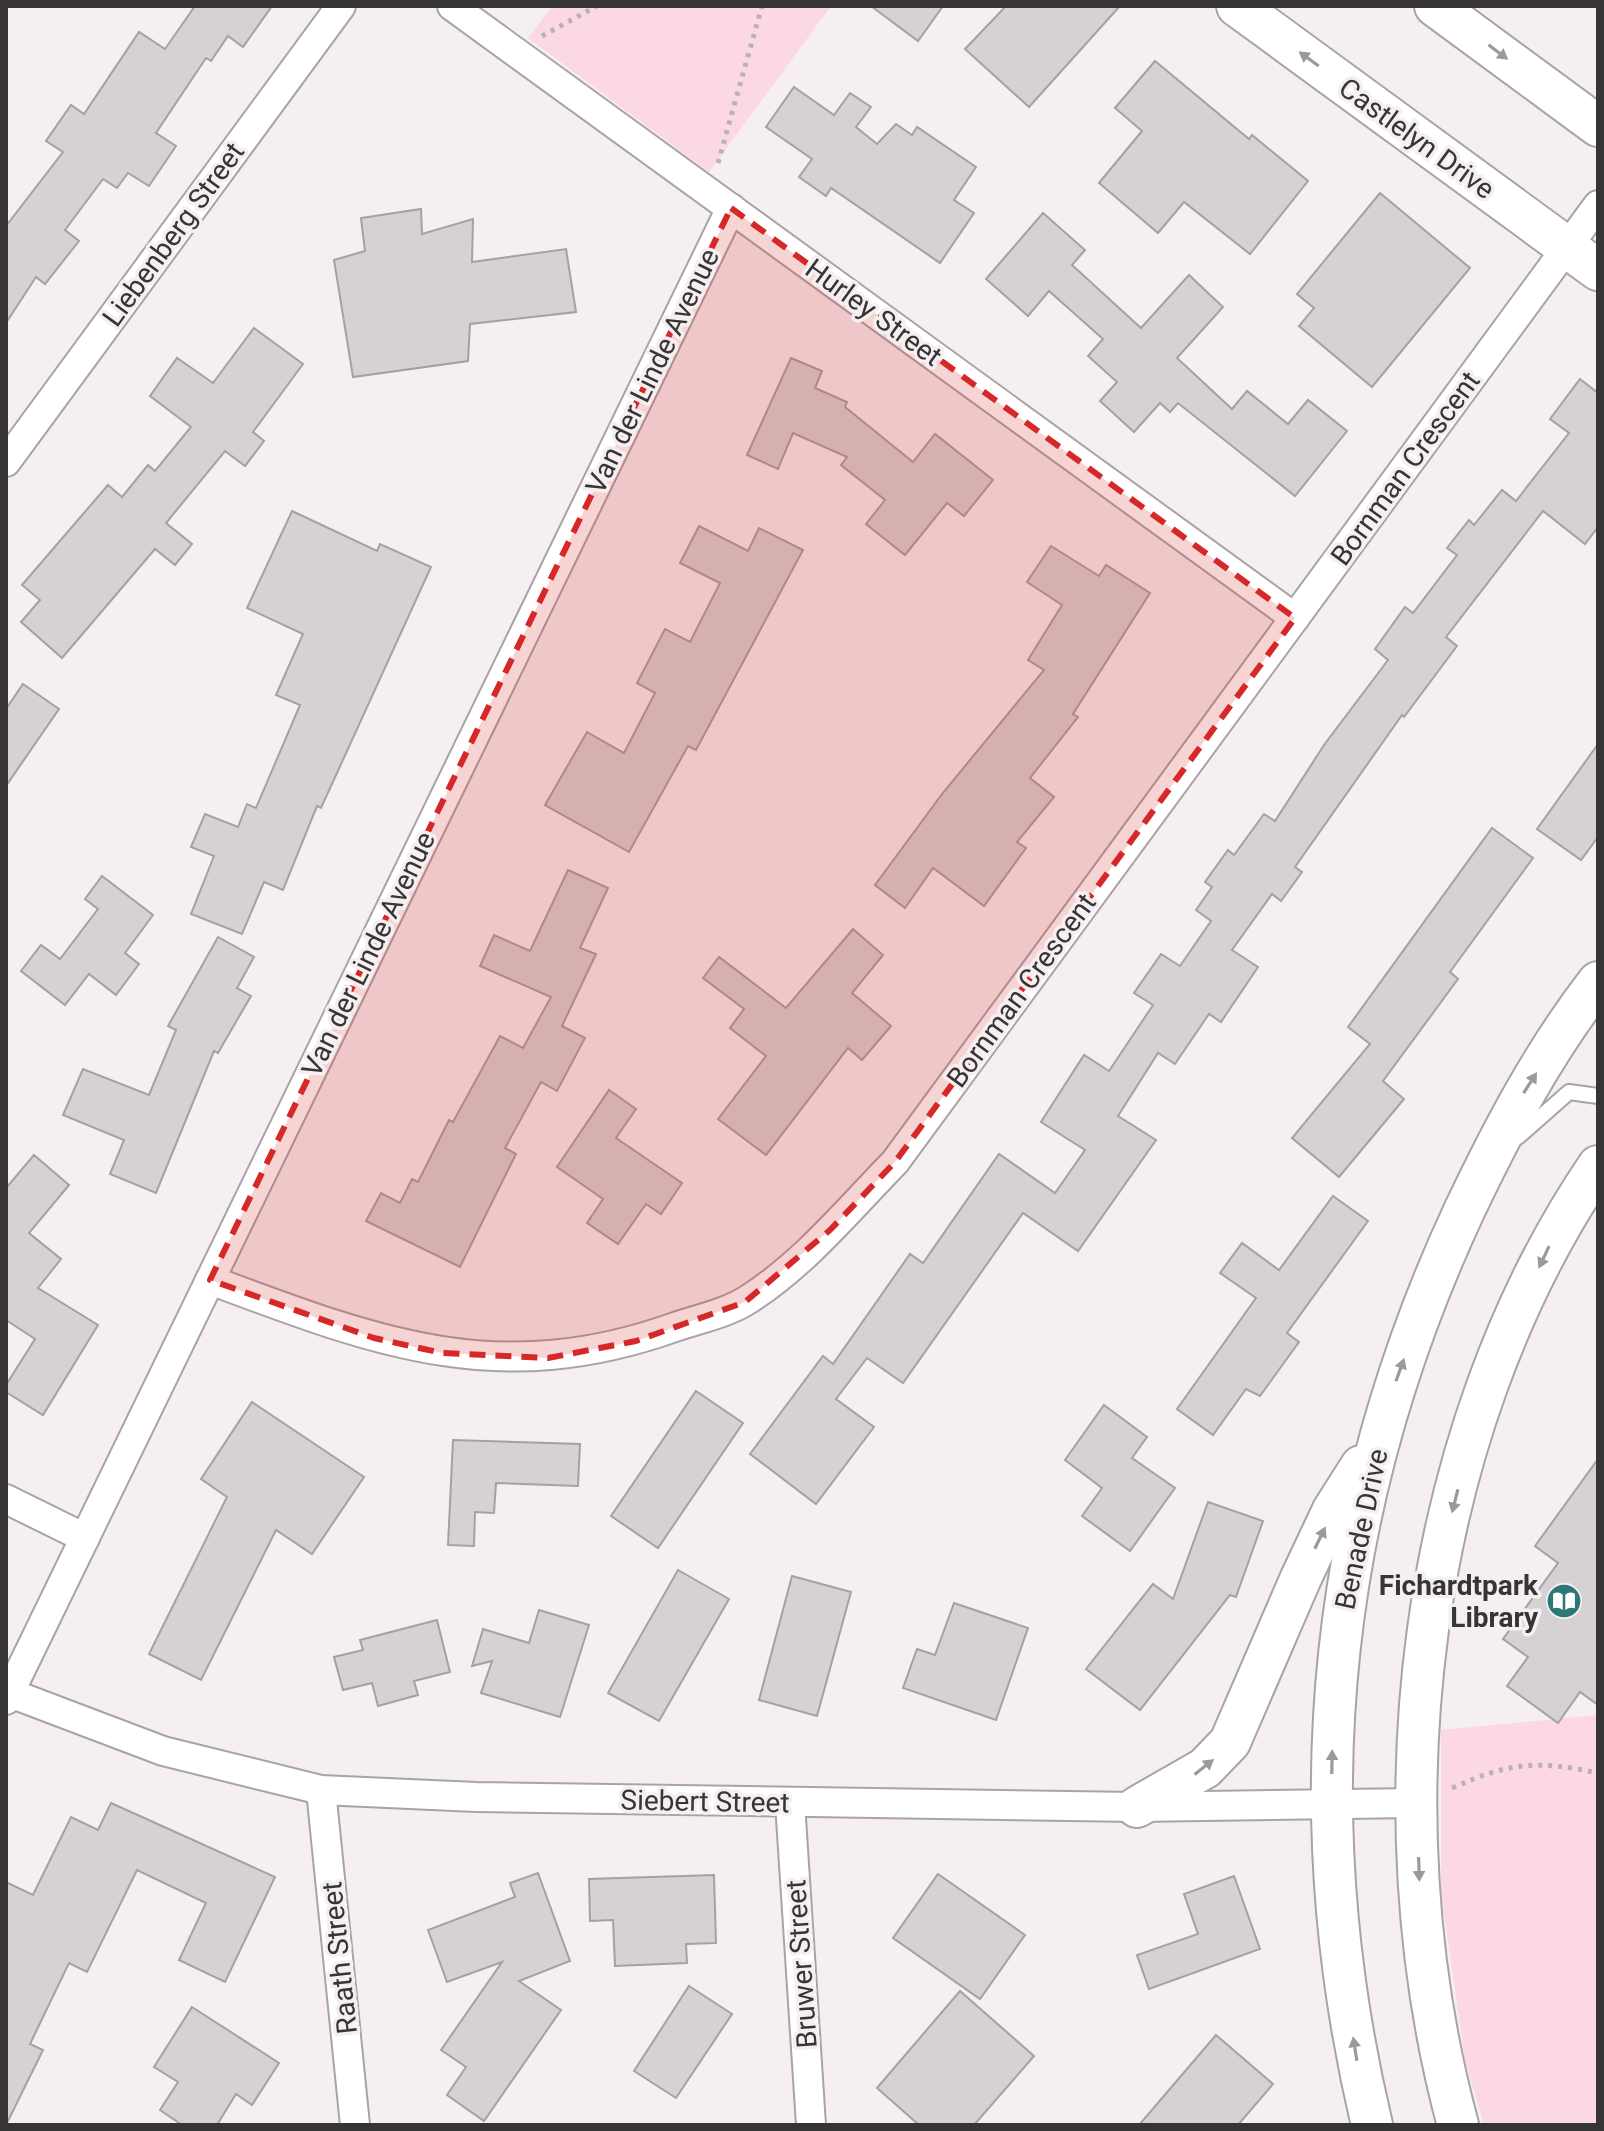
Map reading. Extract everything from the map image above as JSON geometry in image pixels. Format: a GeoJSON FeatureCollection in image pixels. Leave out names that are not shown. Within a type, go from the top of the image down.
{"type":"FeatureCollection","features":[{"type":"Feature","properties":{"kind":"street","name":"Liebenberg Street"},"geometry":{"type":"LineString","coordinates":[[6,462],[341,6]]}},
{"type":"Feature","properties":{"kind":"street","name":"Hurley Street"},"geometry":{"type":"LineString","coordinates":[[452,6],[1295,618]]}},
{"type":"Feature","properties":{"kind":"street","name":"Castlelyn Drive"},"geometry":{"type":"LineString","coordinates":[[1237,6],[1582,258]]}},
{"type":"Feature","properties":{"kind":"street"},"geometry":{"type":"LineString","coordinates":[[1435,6],[1598,126]]}},
{"type":"Feature","properties":{"kind":"street","name":"Van der Linde Avenue"},"geometry":{"type":"LineString","coordinates":[[8,1696],[210,1280],[720,201]]}},
{"type":"Feature","properties":{"kind":"street","name":"Bornman Crescent"},"geometry":{"type":"LineString","coordinates":[[210,1280],[374,1338],[442,1353],[548,1358],[598,1351],[636,1341],[745,1302],[775,1281],[830,1230],[895,1162],[1295,618],[1582,258],[1598,205]]}},
{"type":"Feature","properties":{"kind":"street","name":"Benade Drive"},"geometry":{"type":"LineString","coordinates":[[1372,2125],[1355,2051],[1331,1807],[1332,1726],[1352,1546],[1396,1380],[1439,1267],[1510,1114],[1598,982]]}},
{"type":"Feature","properties":{"kind":"street"},"geometry":{"type":"LineString","coordinates":[[1458,2125],[1439,2055],[1422,1947],[1416,1803],[1425,1660],[1453,1506],[1478,1418],[1510,1331],[1564,1217],[1598,1166]]}},
{"type":"Feature","properties":{"kind":"street"},"geometry":{"type":"LineString","coordinates":[[1137,1807],[1205,1768],[1230,1742],[1333,1510],[1381,1434]]}},
{"type":"Feature","properties":{"kind":"street"},"geometry":{"type":"LineString","coordinates":[[6,1499],[85,1538]]}},
{"type":"Feature","properties":{"kind":"street","name":"Siebert Street"},"geometry":{"type":"LineString","coordinates":[[8,1696],[163,1751],[321,1790],[790,1803],[1331,1807],[1416,1803]]}},
{"type":"Feature","properties":{"kind":"street","name":"Raath Street"},"geometry":{"type":"LineString","coordinates":[[321,1790],[355,2125]]}},
{"type":"Feature","properties":{"kind":"street","name":"Bruwer Street"},"geometry":{"type":"LineString","coordinates":[[790,1803],[811,2125]]}},
{"type":"Feature","properties":{"kind":"lane"},"geometry":{"type":"LineString","coordinates":[[1439,1267],[1521,1131],[1569,1092],[1598,1096]]}},
{"type":"Feature","properties":{"kind":"lane"},"geometry":{"type":"LineString","coordinates":[[1564,1217],[1598,1193]]}},
{"type":"Feature","properties":{"kind":"path"},"geometry":{"type":"LineString","coordinates":[[514,51],[597,6]]}},
{"type":"Feature","properties":{"kind":"path"},"geometry":{"type":"LineString","coordinates":[[720,201],[762,6]]}},
{"type":"Feature","properties":{"kind":"path"},"geometry":{"type":"LineString","coordinates":[[1416,1803],[1493,1769],[1546,1762],[1598,1773]]}},
{"type":"Feature","properties":{"kind":"highlighted area"},"geometry":{"type":"Polygon","coordinates":[[[731,208],[1295,618],[895,1162],[830,1230],[745,1302],[636,1341],[548,1358],[442,1353],[374,1338],[210,1280],[731,208]]]}},
{"type":"Feature","properties":{"kind":"shaded area"},"geometry":{"type":"Polygon","coordinates":[[[552,6],[831,6],[709,172],[528,38],[552,6]]]}},
{"type":"Feature","properties":{"kind":"shaded area"},"geometry":{"type":"Polygon","coordinates":[[[1598,1715],[1598,2125],[1484,2125],[1465,2061],[1441,1891],[1441,1730],[1598,1715]]]}},
{"type":"Feature","properties":{"kind":"building"},"geometry":{"type":"Polygon","coordinates":[[[195,6],[272,6],[243,47],[228,36],[211,61],[206,58],[156,133],[176,146],[149,186],[128,173],[117,188],[103,179],[65,230],[79,241],[45,284],[36,277],[6,323],[6,226],[63,152],[46,141],[71,105],[84,114],[139,32],[165,49],[195,6]]]}},
{"type":"Feature","properties":{"kind":"building"},"geometry":{"type":"Polygon","coordinates":[[[871,6],[943,6],[918,41],[871,6]]]}},
{"type":"Feature","properties":{"kind":"building"},"geometry":{"type":"Polygon","coordinates":[[[1006,6],[1120,6],[1029,107],[965,49],[1006,6]]]}},
{"type":"Feature","properties":{"kind":"building"},"geometry":{"type":"Polygon","coordinates":[[[1155,61],[1249,139],[1252,135],[1308,181],[1250,254],[1184,202],[1158,233],[1099,183],[1142,131],[1115,108],[1155,61]]]}},
{"type":"Feature","properties":{"kind":"building"},"geometry":{"type":"Polygon","coordinates":[[[794,87],[834,115],[850,93],[871,107],[856,127],[877,144],[896,124],[912,135],[917,127],[976,167],[954,200],[974,213],[940,263],[831,188],[826,196],[799,177],[812,159],[766,127],[794,87]]]}},
{"type":"Feature","properties":{"kind":"building"},"geometry":{"type":"Polygon","coordinates":[[[1380,193],[1470,268],[1372,387],[1299,326],[1314,308],[1297,294],[1380,193]]]}},
{"type":"Feature","properties":{"kind":"building"},"geometry":{"type":"Polygon","coordinates":[[[421,209],[422,234],[473,219],[472,262],[566,249],[576,312],[470,324],[468,361],[353,377],[334,260],[365,251],[361,218],[421,209]]]}},
{"type":"Feature","properties":{"kind":"building"},"geometry":{"type":"Polygon","coordinates":[[[1043,213],[1085,250],[1072,265],[1141,328],[1189,275],[1223,307],[1177,358],[1232,409],[1247,391],[1288,424],[1308,400],[1347,431],[1295,496],[1178,403],[1170,412],[1160,403],[1134,432],[1100,401],[1117,382],[1088,356],[1103,339],[1049,291],[1028,316],[986,279],[1043,213]]]}},
{"type":"Feature","properties":{"kind":"building"},"geometry":{"type":"Polygon","coordinates":[[[254,328],[303,364],[253,432],[264,441],[245,466],[225,451],[166,523],[192,544],[175,565],[155,549],[62,658],[21,622],[40,600],[22,585],[108,485],[122,497],[148,465],[155,471],[191,427],[150,396],[177,358],[213,383],[254,328]]]}},
{"type":"Feature","properties":{"kind":"building"},"geometry":{"type":"Polygon","coordinates":[[[791,358],[822,371],[815,388],[847,402],[845,407],[913,462],[935,434],[993,480],[964,516],[947,503],[905,555],[866,524],[885,500],[841,465],[847,457],[793,433],[778,469],[747,455],[791,358]]]}},
{"type":"Feature","properties":{"kind":"building"},"geometry":{"type":"Polygon","coordinates":[[[1580,379],[1598,393],[1598,527],[1585,544],[1543,511],[1446,637],[1457,646],[1404,717],[1402,715],[1295,867],[1302,872],[1281,901],[1272,894],[1232,950],[1258,967],[1221,1022],[1209,1014],[1175,1064],[1158,1053],[1118,1116],[1156,1140],[1078,1251],[1023,1213],[903,1383],[867,1358],[836,1399],[874,1427],[816,1504],[750,1454],[823,1356],[833,1364],[910,1254],[923,1263],[999,1154],[1055,1193],[1085,1150],[1041,1122],[1084,1055],[1109,1071],[1153,1005],[1134,993],[1161,954],[1180,966],[1211,921],[1196,910],[1212,887],[1205,882],[1228,850],[1234,855],[1264,814],[1275,821],[1324,745],[1388,660],[1375,649],[1405,607],[1413,613],[1457,555],[1447,548],[1469,520],[1474,525],[1502,490],[1516,501],[1569,433],[1550,419],[1580,379]]]}},
{"type":"Feature","properties":{"kind":"building"},"geometry":{"type":"Polygon","coordinates":[[[292,511],[377,551],[380,544],[431,567],[321,808],[317,806],[283,890],[264,882],[242,934],[191,914],[214,856],[191,847],[205,814],[238,827],[247,804],[256,808],[300,705],[276,695],[303,634],[247,608],[292,511]]]}},
{"type":"Feature","properties":{"kind":"building"},"geometry":{"type":"Polygon","coordinates":[[[699,526],[748,551],[759,528],[803,550],[696,750],[688,746],[629,852],[545,805],[587,732],[624,753],[655,693],[637,683],[665,629],[690,642],[720,583],[680,563],[699,526]]]}},
{"type":"Feature","properties":{"kind":"building"},"geometry":{"type":"Polygon","coordinates":[[[1051,546],[1099,576],[1106,565],[1150,593],[1073,714],[1078,717],[1030,778],[1054,797],[1017,842],[1026,848],[984,906],[933,868],[905,908],[875,885],[942,794],[1044,670],[1028,660],[1062,605],[1027,582],[1051,546]]]}},
{"type":"Feature","properties":{"kind":"building"},"geometry":{"type":"Polygon","coordinates":[[[23,684],[59,709],[6,786],[6,709],[23,684]]]}},
{"type":"Feature","properties":{"kind":"building"},"geometry":{"type":"Polygon","coordinates":[[[1598,744],[1598,837],[1581,860],[1537,829],[1598,744]]]}},
{"type":"Feature","properties":{"kind":"building"},"geometry":{"type":"Polygon","coordinates":[[[1492,828],[1533,858],[1450,972],[1458,979],[1383,1081],[1404,1099],[1339,1177],[1292,1138],[1370,1044],[1348,1027],[1492,828]]]}},
{"type":"Feature","properties":{"kind":"building"},"geometry":{"type":"Polygon","coordinates":[[[568,870],[608,888],[580,948],[596,954],[562,1026],[585,1038],[557,1091],[541,1082],[505,1148],[516,1154],[460,1267],[366,1221],[381,1193],[400,1203],[412,1179],[418,1182],[449,1120],[453,1122],[500,1036],[523,1048],[551,997],[480,966],[494,935],[530,951],[568,870]]]}},
{"type":"Feature","properties":{"kind":"building"},"geometry":{"type":"Polygon","coordinates":[[[102,876],[153,915],[125,953],[139,964],[116,995],[89,974],[65,1005],[21,971],[41,945],[60,959],[98,909],[85,899],[102,876]]]}},
{"type":"Feature","properties":{"kind":"building"},"geometry":{"type":"Polygon","coordinates":[[[853,929],[883,955],[852,993],[891,1026],[862,1060],[848,1048],[766,1155],[718,1119],[766,1056],[730,1028],[744,1009],[703,978],[719,957],[786,1008],[853,929]]]}},
{"type":"Feature","properties":{"kind":"building"},"geometry":{"type":"Polygon","coordinates":[[[218,937],[254,957],[237,988],[251,996],[218,1053],[214,1051],[156,1193],[110,1174],[124,1140],[63,1115],[83,1069],[149,1095],[176,1030],[168,1026],[218,937]]]}},
{"type":"Feature","properties":{"kind":"building"},"geometry":{"type":"Polygon","coordinates":[[[609,1090],[636,1109],[616,1138],[682,1183],[661,1214],[646,1204],[618,1244],[587,1223],[603,1199],[557,1167],[609,1090]]]}},
{"type":"Feature","properties":{"kind":"building"},"geometry":{"type":"Polygon","coordinates":[[[34,1155],[69,1185],[29,1233],[61,1259],[38,1288],[98,1325],[43,1415],[6,1392],[6,1385],[35,1339],[6,1320],[6,1188],[34,1155]]]}},
{"type":"Feature","properties":{"kind":"building"},"geometry":{"type":"Polygon","coordinates":[[[1333,1196],[1368,1221],[1287,1333],[1299,1342],[1260,1396],[1246,1389],[1213,1435],[1177,1409],[1256,1298],[1220,1273],[1242,1243],[1279,1270],[1333,1196]]]}},
{"type":"Feature","properties":{"kind":"building"},"geometry":{"type":"Polygon","coordinates":[[[696,1391],[743,1423],[658,1548],[611,1516],[696,1391]]]}},
{"type":"Feature","properties":{"kind":"building"},"geometry":{"type":"Polygon","coordinates":[[[252,1402],[364,1477],[312,1554],[276,1530],[201,1680],[149,1654],[227,1497],[201,1479],[252,1402]]]}},
{"type":"Feature","properties":{"kind":"building"},"geometry":{"type":"Polygon","coordinates":[[[1104,1405],[1147,1437],[1132,1458],[1175,1488],[1130,1551],[1082,1516],[1102,1488],[1065,1460],[1104,1405]]]}},
{"type":"Feature","properties":{"kind":"building"},"geometry":{"type":"Polygon","coordinates":[[[453,1440],[580,1444],[578,1486],[496,1483],[494,1513],[475,1512],[474,1546],[448,1545],[453,1440]]]}},
{"type":"Feature","properties":{"kind":"building","name":"Fichardtpark Library"},"geometry":{"type":"Polygon","coordinates":[[[1598,1459],[1598,1705],[1580,1692],[1558,1723],[1507,1686],[1528,1657],[1503,1639],[1558,1563],[1535,1546],[1598,1459]]]}},
{"type":"Feature","properties":{"kind":"building"},"geometry":{"type":"Polygon","coordinates":[[[1208,1502],[1263,1521],[1236,1597],[1230,1595],[1140,1710],[1086,1669],[1153,1584],[1173,1599],[1208,1502]]]}},
{"type":"Feature","properties":{"kind":"building"},"geometry":{"type":"Polygon","coordinates":[[[678,1570],[729,1599],[659,1721],[608,1693],[678,1570]]]}},
{"type":"Feature","properties":{"kind":"building"},"geometry":{"type":"Polygon","coordinates":[[[792,1576],[851,1592],[817,1716],[759,1700],[792,1576]]]}},
{"type":"Feature","properties":{"kind":"building"},"geometry":{"type":"Polygon","coordinates":[[[954,1603],[1028,1628],[996,1720],[903,1688],[917,1649],[935,1655],[954,1603]]]}},
{"type":"Feature","properties":{"kind":"building"},"geometry":{"type":"Polygon","coordinates":[[[539,1610],[589,1625],[560,1717],[481,1693],[492,1661],[472,1666],[483,1629],[529,1643],[539,1610]]]}},
{"type":"Feature","properties":{"kind":"building"},"geometry":{"type":"Polygon","coordinates":[[[437,1620],[450,1672],[414,1681],[418,1695],[378,1706],[372,1683],[343,1690],[334,1657],[363,1650],[360,1640],[437,1620]]]}},
{"type":"Feature","properties":{"kind":"building"},"geometry":{"type":"Polygon","coordinates":[[[111,1803],[275,1877],[225,1982],[179,1960],[206,1903],[137,1870],[87,1972],[69,1963],[30,2044],[43,2050],[6,2125],[6,1882],[33,1895],[71,1817],[98,1830],[111,1803]]]}},
{"type":"Feature","properties":{"kind":"building"},"geometry":{"type":"Polygon","coordinates":[[[538,1873],[570,1961],[519,1981],[561,2010],[484,2121],[447,2095],[466,2067],[441,2050],[502,1962],[447,1982],[428,1930],[515,1897],[510,1883],[538,1873]]]}},
{"type":"Feature","properties":{"kind":"building"},"geometry":{"type":"Polygon","coordinates":[[[938,1874],[1025,1935],[980,1999],[893,1938],[938,1874]]]}},
{"type":"Feature","properties":{"kind":"building"},"geometry":{"type":"Polygon","coordinates":[[[714,1875],[716,1943],[686,1944],[687,1963],[615,1966],[613,1920],[590,1921],[589,1879],[714,1875]]]}},
{"type":"Feature","properties":{"kind":"building"},"geometry":{"type":"Polygon","coordinates":[[[1234,1876],[1260,1949],[1149,1989],[1137,1955],[1198,1934],[1184,1894],[1234,1876]]]}},
{"type":"Feature","properties":{"kind":"building"},"geometry":{"type":"Polygon","coordinates":[[[689,1986],[732,2014],[676,2098],[634,2071],[689,1986]]]}},
{"type":"Feature","properties":{"kind":"building"},"geometry":{"type":"Polygon","coordinates":[[[960,1991],[1034,2056],[974,2125],[919,2125],[877,2088],[960,1991]]]}},
{"type":"Feature","properties":{"kind":"building"},"geometry":{"type":"Polygon","coordinates":[[[192,2007],[279,2063],[252,2105],[236,2094],[217,2125],[182,2125],[160,2110],[178,2082],[154,2067],[192,2007]]]}},
{"type":"Feature","properties":{"kind":"building"},"geometry":{"type":"Polygon","coordinates":[[[1216,2035],[1273,2084],[1238,2125],[1139,2125],[1216,2035]]]}},
{"type":"Feature","properties":{"kind":"place","name":"Fichardtpark Library"},"geometry":{"type":"Point","coordinates":[1564,1601]}}]}
